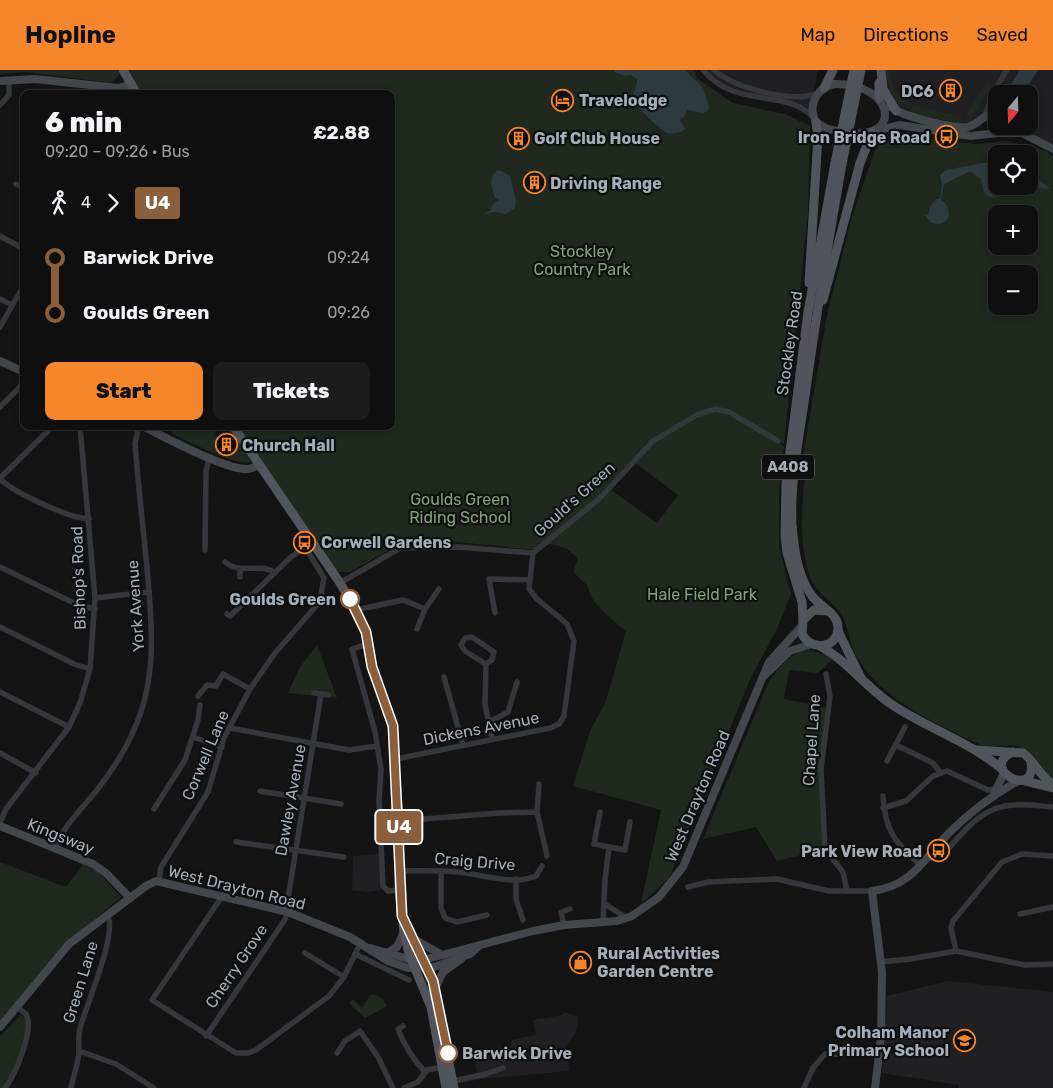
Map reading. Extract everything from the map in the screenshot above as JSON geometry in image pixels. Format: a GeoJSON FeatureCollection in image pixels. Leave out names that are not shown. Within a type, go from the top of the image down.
{"type":"FeatureCollection","features":[{"type":"Feature","properties":{"kind":"main road"},"geometry":{"type":"LineString","coordinates":[[123,70],[135,90]]}},
{"type":"Feature","properties":{"kind":"main road"},"geometry":{"type":"LineString","coordinates":[[821,90],[833,70]]}},
{"type":"Feature","properties":{"kind":"main road","name":"Stockley Road"},"geometry":{"type":"LineString","coordinates":[[827,611],[811,595],[802,577],[792,525],[793,491],[838,164],[854,70]]}},
{"type":"Feature","properties":{"kind":"main road","name":"Stockley Road"},"geometry":{"type":"LineString","coordinates":[[802,624],[802,602],[787,553],[784,518],[786,483],[808,312],[838,164],[861,70]]}},
{"type":"Feature","properties":{"kind":"main road"},"geometry":{"type":"LineString","coordinates":[[880,70],[880,99]]}},
{"type":"Feature","properties":{"kind":"main road"},"geometry":{"type":"LineString","coordinates":[[880,70],[883,89],[896,110]]}},
{"type":"Feature","properties":{"kind":"main road"},"geometry":{"type":"LineString","coordinates":[[808,312],[818,136],[815,120]]}},
{"type":"Feature","properties":{"kind":"main road"},"geometry":{"type":"LineString","coordinates":[[813,340],[860,163],[873,132]]}},
{"type":"Feature","properties":{"kind":"main road"},"geometry":{"type":"LineString","coordinates":[[236,430],[303,532],[340,583],[366,632],[372,667],[393,726],[399,821],[400,890],[404,932],[412,960],[431,1007],[446,1088]]}},
{"type":"Feature","properties":{"kind":"main road"},"geometry":{"type":"LineString","coordinates":[[861,678],[838,631],[836,618],[827,611],[812,610],[802,624],[804,638],[832,653],[850,672],[861,678],[881,697],[904,712],[978,750],[1004,771],[1010,779],[1053,788]]}},
{"type":"Feature","properties":{"kind":"main road"},"geometry":{"type":"LineString","coordinates":[[816,645],[831,642],[838,631]]}},
{"type":"Feature","properties":{"kind":"main road"},"geometry":{"type":"LineString","coordinates":[[978,750],[1024,753],[1041,776],[1053,785]]}},
{"type":"Feature","properties":{"kind":"main road"},"geometry":{"type":"LineString","coordinates":[[1004,771],[1004,759],[1013,752]]}},
{"type":"Feature","properties":{"kind":"main road"},"geometry":{"type":"LineString","coordinates":[[1020,781],[1030,774],[1031,762]]}},
{"type":"Feature","properties":{"kind":"main road"},"geometry":{"type":"LineString","coordinates":[[403,922],[428,969],[435,989],[453,1084]]}},
{"type":"Feature","properties":{"kind":"street"},"geometry":{"type":"LineString","coordinates":[[703,70],[720,86],[749,97],[798,106],[815,120],[832,130],[863,135],[899,125],[959,135],[971,136],[988,133]]}},
{"type":"Feature","properties":{"kind":"street"},"geometry":{"type":"LineString","coordinates":[[714,70],[726,79],[750,88],[797,97],[839,84],[867,90],[909,117],[959,127],[968,127],[988,116]]}},
{"type":"Feature","properties":{"kind":"street"},"geometry":{"type":"LineString","coordinates":[[999,85],[1007,70]]}},
{"type":"Feature","properties":{"kind":"street"},"geometry":{"type":"LineString","coordinates":[[0,81],[36,79],[113,88],[132,84]]}},
{"type":"Feature","properties":{"kind":"street"},"geometry":{"type":"LineString","coordinates":[[0,105],[9,95],[9,80]]}},
{"type":"Feature","properties":{"kind":"street"},"geometry":{"type":"LineString","coordinates":[[815,120],[813,102],[821,90]]}},
{"type":"Feature","properties":{"kind":"street"},"geometry":{"type":"LineString","coordinates":[[873,132],[884,118],[880,99]]}},
{"type":"Feature","properties":{"kind":"street"},"geometry":{"type":"LineString","coordinates":[[988,106],[982,119],[982,129],[988,132]]}},
{"type":"Feature","properties":{"kind":"street"},"geometry":{"type":"LineString","coordinates":[[1025,135],[1053,149]]}},
{"type":"Feature","properties":{"kind":"street"},"geometry":{"type":"LineString","coordinates":[[16,184],[20,186]]}},
{"type":"Feature","properties":{"kind":"street"},"geometry":{"type":"LineString","coordinates":[[0,236],[20,247]]}},
{"type":"Feature","properties":{"kind":"street"},"geometry":{"type":"LineString","coordinates":[[0,327],[20,292]]}},
{"type":"Feature","properties":{"kind":"street"},"geometry":{"type":"LineString","coordinates":[[0,299],[12,305]]}},
{"type":"Feature","properties":{"kind":"street"},"geometry":{"type":"LineString","coordinates":[[0,361],[20,370]]}},
{"type":"Feature","properties":{"kind":"street"},"geometry":{"type":"LineString","coordinates":[[0,407],[20,387]]}},
{"type":"Feature","properties":{"kind":"street","name":"Gould's Green"},"geometry":{"type":"LineString","coordinates":[[340,583],[400,548],[459,547],[533,553],[600,498],[653,441],[697,415],[715,409],[729,412],[778,441]]}},
{"type":"Feature","properties":{"kind":"street"},"geometry":{"type":"LineString","coordinates":[[50,430],[0,479],[11,488],[72,517],[89,519]]}},
{"type":"Feature","properties":{"kind":"street","name":"Bishop's Road"},"geometry":{"type":"LineString","coordinates":[[0,825],[6,809],[36,773],[69,727],[82,698],[90,669],[95,598],[80,430]]}},
{"type":"Feature","properties":{"kind":"street","name":"York Avenue"},"geometry":{"type":"LineString","coordinates":[[55,848],[62,834],[117,762],[139,718],[148,686],[152,660],[152,629],[135,443],[140,430]]}},
{"type":"Feature","properties":{"kind":"street"},"geometry":{"type":"LineString","coordinates":[[150,430],[210,457],[246,469],[259,464]]}},
{"type":"Feature","properties":{"kind":"street"},"geometry":{"type":"LineString","coordinates":[[204,546],[206,470],[210,457]]}},
{"type":"Feature","properties":{"kind":"street"},"geometry":{"type":"LineString","coordinates":[[227,614],[230,616],[305,547],[299,538],[303,532]]}},
{"type":"Feature","properties":{"kind":"street","name":"Corwell Lane"},"geometry":{"type":"LineString","coordinates":[[159,881],[161,867],[208,792],[222,747],[250,689],[275,653],[324,597],[321,594],[324,578],[305,547]]}},
{"type":"Feature","properties":{"kind":"street"},"geometry":{"type":"LineString","coordinates":[[495,614],[489,579],[530,580],[533,553]]}},
{"type":"Feature","properties":{"kind":"street"},"geometry":{"type":"LineString","coordinates":[[225,562],[240,569],[269,569],[275,573]]}},
{"type":"Feature","properties":{"kind":"street"},"geometry":{"type":"LineString","coordinates":[[0,567],[78,605],[95,609]]}},
{"type":"Feature","properties":{"kind":"street"},"geometry":{"type":"LineString","coordinates":[[240,569],[240,577]]}},
{"type":"Feature","properties":{"kind":"street","name":"Dickens Avenue"},"geometry":{"type":"LineString","coordinates":[[396,759],[550,728],[559,724],[564,716],[574,641],[567,624],[537,599],[529,589],[530,580]]}},
{"type":"Feature","properties":{"kind":"street"},"geometry":{"type":"LineString","coordinates":[[417,630],[425,609],[439,589]]}},
{"type":"Feature","properties":{"kind":"street"},"geometry":{"type":"LineString","coordinates":[[95,598],[149,592]]}},
{"type":"Feature","properties":{"kind":"street"},"geometry":{"type":"LineString","coordinates":[[356,610],[403,600],[425,609]]}},
{"type":"Feature","properties":{"kind":"street","name":"West Drayton Road"},"geometry":{"type":"LineString","coordinates":[[370,948],[412,960],[423,960],[477,948],[533,931],[564,925],[618,921],[632,916],[659,897],[680,871],[762,678],[776,653],[802,624]]}},
{"type":"Feature","properties":{"kind":"street"},"geometry":{"type":"LineString","coordinates":[[0,627],[74,664],[90,669]]}},
{"type":"Feature","properties":{"kind":"street"},"geometry":{"type":"LineString","coordinates":[[472,637],[494,652],[492,660],[486,664],[465,651],[461,645],[465,638],[472,637]]}},
{"type":"Feature","properties":{"kind":"street"},"geometry":{"type":"LineString","coordinates":[[368,644],[352,649],[377,746],[381,769],[380,801],[383,886],[388,890],[400,890]]}},
{"type":"Feature","properties":{"kind":"street","name":"West Drayton Road"},"geometry":{"type":"LineString","coordinates":[[762,678],[790,651],[816,645]]}},
{"type":"Feature","properties":{"kind":"street"},"geometry":{"type":"LineString","coordinates":[[486,664],[485,704],[492,740]]}},
{"type":"Feature","properties":{"kind":"street"},"geometry":{"type":"LineString","coordinates":[[217,671],[250,689]]}},
{"type":"Feature","properties":{"kind":"street"},"geometry":{"type":"LineString","coordinates":[[198,696],[207,685],[216,686],[223,674]]}},
{"type":"Feature","properties":{"kind":"street","name":"Chapel Lane"},"geometry":{"type":"LineString","coordinates":[[826,674],[830,696],[821,769],[822,818],[825,849],[843,872],[847,892]]}},
{"type":"Feature","properties":{"kind":"street"},"geometry":{"type":"LineString","coordinates":[[444,677],[464,745]]}},
{"type":"Feature","properties":{"kind":"street"},"geometry":{"type":"LineString","coordinates":[[489,722],[508,712],[517,682]]}},
{"type":"Feature","properties":{"kind":"street"},"geometry":{"type":"LineString","coordinates":[[0,692],[69,727]]}},
{"type":"Feature","properties":{"kind":"street"},"geometry":{"type":"LineString","coordinates":[[314,694],[328,695]]}},
{"type":"Feature","properties":{"kind":"street","name":"Dawley Avenue"},"geometry":{"type":"LineString","coordinates":[[287,911],[303,798],[314,745],[321,694]]}},
{"type":"Feature","properties":{"kind":"street"},"geometry":{"type":"LineString","coordinates":[[154,809],[178,774],[187,754],[200,706]]}},
{"type":"Feature","properties":{"kind":"street"},"geometry":{"type":"LineString","coordinates":[[887,761],[905,727]]}},
{"type":"Feature","properties":{"kind":"street"},"geometry":{"type":"LineString","coordinates":[[230,728],[349,750],[377,746]]}},
{"type":"Feature","properties":{"kind":"street"},"geometry":{"type":"LineString","coordinates":[[193,737],[222,747]]}},
{"type":"Feature","properties":{"kind":"street"},"geometry":{"type":"LineString","coordinates":[[896,745],[933,763],[940,772]]}},
{"type":"Feature","properties":{"kind":"street"},"geometry":{"type":"LineString","coordinates":[[0,753],[36,773]]}},
{"type":"Feature","properties":{"kind":"street"},"geometry":{"type":"LineString","coordinates":[[884,808],[906,801],[940,772],[947,771],[988,790],[998,788]]}},
{"type":"Feature","properties":{"kind":"street"},"geometry":{"type":"LineString","coordinates":[[990,800],[998,788],[1004,771]]}},
{"type":"Feature","properties":{"kind":"street"},"geometry":{"type":"LineString","coordinates":[[688,888],[708,882],[777,879],[847,892],[892,888],[906,880],[921,866],[951,832],[990,800],[1020,781]]}},
{"type":"Feature","properties":{"kind":"street"},"geometry":{"type":"LineString","coordinates":[[539,784],[537,812],[547,856]]}},
{"type":"Feature","properties":{"kind":"street"},"geometry":{"type":"LineString","coordinates":[[260,791],[341,804]]}},
{"type":"Feature","properties":{"kind":"street"},"geometry":{"type":"LineString","coordinates":[[883,796],[885,821],[891,836],[921,866]]}},
{"type":"Feature","properties":{"kind":"street"},"geometry":{"type":"LineString","coordinates":[[932,853],[940,858],[982,814],[996,808],[1012,804],[1053,807]]}},
{"type":"Feature","properties":{"kind":"street"},"geometry":{"type":"LineString","coordinates":[[399,821],[537,812]]}},
{"type":"Feature","properties":{"kind":"street"},"geometry":{"type":"LineString","coordinates":[[600,812],[594,844],[625,850],[630,822]]}},
{"type":"Feature","properties":{"kind":"street","name":"Kingsway"},"geometry":{"type":"LineString","coordinates":[[0,825],[98,867],[130,898]]}},
{"type":"Feature","properties":{"kind":"street"},"geometry":{"type":"LineString","coordinates":[[236,842],[344,858]]}},
{"type":"Feature","properties":{"kind":"street"},"geometry":{"type":"LineString","coordinates":[[603,921],[605,904],[604,880],[609,847]]}},
{"type":"Feature","properties":{"kind":"street"},"geometry":{"type":"LineString","coordinates":[[956,951],[952,928],[953,921],[1002,862],[1022,854],[1053,856]]}},
{"type":"Feature","properties":{"kind":"street","name":"Craig Drive"},"geometry":{"type":"LineString","coordinates":[[399,871],[441,871],[516,879],[536,876],[542,866]]}},
{"type":"Feature","properties":{"kind":"street"},"geometry":{"type":"LineString","coordinates":[[441,871],[441,908],[446,918],[457,922],[487,915]]}},
{"type":"Feature","properties":{"kind":"street"},"geometry":{"type":"LineString","coordinates":[[516,879],[517,905],[523,920]]}},
{"type":"Feature","properties":{"kind":"street","name":"West Drayton Road"},"geometry":{"type":"LineString","coordinates":[[0,1027],[63,950],[130,898],[151,883],[159,881],[287,911],[361,942],[388,961],[417,970],[428,969],[464,956]]}},
{"type":"Feature","properties":{"kind":"street"},"geometry":{"type":"LineString","coordinates":[[872,891],[882,972],[879,1055],[875,1088]]}},
{"type":"Feature","properties":{"kind":"street"},"geometry":{"type":"LineString","coordinates":[[223,895],[152,1000],[206,1036],[236,1053],[248,1053],[329,996],[344,977],[361,942]]}},
{"type":"Feature","properties":{"kind":"street"},"geometry":{"type":"LineString","coordinates":[[605,904],[611,910],[622,915]]}},
{"type":"Feature","properties":{"kind":"street"},"geometry":{"type":"LineString","coordinates":[[1020,914],[1053,907]]}},
{"type":"Feature","properties":{"kind":"street"},"geometry":{"type":"LineString","coordinates":[[564,925],[561,912],[570,909]]}},
{"type":"Feature","properties":{"kind":"street","name":"West Drayton Road"},"geometry":{"type":"LineString","coordinates":[[603,921],[638,910]]}},
{"type":"Feature","properties":{"kind":"street","name":"Cherry Grove"},"geometry":{"type":"LineString","coordinates":[[206,1036],[284,921],[287,911]]}},
{"type":"Feature","properties":{"kind":"street","name":"Green Lane"},"geometry":{"type":"LineString","coordinates":[[71,1088],[79,1051],[80,1030],[111,927],[111,922],[107,915]]}},
{"type":"Feature","properties":{"kind":"street"},"geometry":{"type":"LineString","coordinates":[[387,953],[397,947],[404,932]]}},
{"type":"Feature","properties":{"kind":"street"},"geometry":{"type":"LineString","coordinates":[[412,938],[442,955]]}},
{"type":"Feature","properties":{"kind":"street","name":"West Drayton Road"},"geometry":{"type":"LineString","coordinates":[[435,989],[443,972],[477,948]]}},
{"type":"Feature","properties":{"kind":"street"},"geometry":{"type":"LineString","coordinates":[[880,962],[956,951],[1025,965],[1053,964]]}},
{"type":"Feature","properties":{"kind":"street"},"geometry":{"type":"LineString","coordinates":[[305,953],[344,977]]}},
{"type":"Feature","properties":{"kind":"street"},"geometry":{"type":"LineString","coordinates":[[355,954],[409,980]]}},
{"type":"Feature","properties":{"kind":"street"},"geometry":{"type":"LineString","coordinates":[[5,1088],[11,1079],[24,1047],[29,1025],[26,1014],[17,1007]]}},
{"type":"Feature","properties":{"kind":"street"},"geometry":{"type":"LineString","coordinates":[[402,1026],[398,1030],[400,1036],[424,1072]]}},
{"type":"Feature","properties":{"kind":"street"},"geometry":{"type":"LineString","coordinates":[[336,1053],[345,1041],[360,1031],[378,1057],[393,1088]]}},
{"type":"Feature","properties":{"kind":"street"},"geometry":{"type":"LineString","coordinates":[[79,1051],[116,1064],[154,1088]]}},
{"type":"Feature","properties":{"kind":"street"},"geometry":{"type":"LineString","coordinates":[[804,1088],[813,1068],[825,1054],[879,1055]]}},
{"type":"Feature","properties":{"kind":"street"},"geometry":{"type":"LineString","coordinates":[[404,1088],[418,1082],[424,1072],[442,1067]]}},
{"type":"Feature","properties":{"kind":"street"},"geometry":{"type":"LineString","coordinates":[[453,1084],[503,1068]]}},
{"type":"Feature","properties":{"kind":"shaded area"},"geometry":{"type":"Polygon","coordinates":[[[615,70],[685,70],[703,88],[709,107],[707,112],[687,110],[685,116],[680,120],[685,129],[672,134],[667,133],[634,102],[633,95],[637,79],[631,75],[625,76],[615,72],[615,70]]]}},
{"type":"Feature","properties":{"kind":"shaded area"},"geometry":{"type":"Polygon","coordinates":[[[702,70],[818,70],[809,113],[800,107],[735,94],[712,82],[702,70]]]}},
{"type":"Feature","properties":{"kind":"shaded area"},"geometry":{"type":"Polygon","coordinates":[[[883,70],[1053,70],[1053,146],[1032,135],[1038,135],[1038,85],[988,85],[988,119],[966,126],[907,115],[891,102],[883,70]]]}},
{"type":"Feature","properties":{"kind":"shaded area"},"geometry":{"type":"Polygon","coordinates":[[[1020,70],[1038,70],[1029,85],[1011,85],[1020,70]]]}},
{"type":"Feature","properties":{"kind":"shaded area"},"geometry":{"type":"Polygon","coordinates":[[[988,163],[988,195],[984,191],[981,179],[970,171],[944,184],[941,200],[946,204],[949,214],[945,221],[936,224],[930,222],[924,214],[928,215],[930,207],[936,199],[940,199],[942,185],[940,175],[946,170],[988,163]]]}},
{"type":"Feature","properties":{"kind":"shaded area"},"geometry":{"type":"Polygon","coordinates":[[[499,170],[510,176],[516,201],[515,208],[506,214],[493,212],[481,215],[491,210],[494,203],[500,200],[495,198],[491,182],[495,172],[499,170]]]}},
{"type":"Feature","properties":{"kind":"shaded area"},"geometry":{"type":"Polygon","coordinates":[[[1038,180],[1051,189],[1039,188],[1038,180]]]}},
{"type":"Feature","properties":{"kind":"shaded area"},"geometry":{"type":"Polygon","coordinates":[[[988,195],[999,195],[994,198],[988,195]]]}},
{"type":"Feature","properties":{"kind":"shaded area"},"geometry":{"type":"Polygon","coordinates":[[[380,854],[382,890],[366,892],[352,890],[353,856],[380,854]]]}},
{"type":"Feature","properties":{"kind":"shaded area","name":"Colham Manor Primary School"},"geometry":{"type":"Polygon","coordinates":[[[948,981],[1053,992],[1053,1088],[959,1088],[959,1085],[882,1073],[887,996],[948,981]]]}},
{"type":"Feature","properties":{"kind":"shaded area"},"geometry":{"type":"Polygon","coordinates":[[[564,1012],[579,1017],[576,1032],[565,1048],[570,1071],[479,1079],[462,1084],[457,1081],[477,1074],[474,1055],[478,1052],[512,1045],[511,1040],[536,1035],[533,1020],[563,1015],[564,1012]]]}},
{"type":"Feature","properties":{"kind":"green space"},"geometry":{"type":"Polygon","coordinates":[[[0,70],[117,70],[120,74],[111,83],[27,72],[0,74],[0,70]]]}},
{"type":"Feature","properties":{"kind":"green space","name":"Stockley Country Park"},"geometry":{"type":"Polygon","coordinates":[[[123,70],[695,70],[696,76],[701,81],[733,103],[785,114],[810,126],[808,213],[784,444],[780,442],[784,447],[779,491],[779,547],[791,594],[776,631],[751,677],[669,878],[641,903],[661,810],[573,786],[590,731],[606,701],[626,631],[597,605],[588,586],[573,572],[578,558],[566,548],[550,544],[536,550],[457,542],[411,543],[396,546],[350,572],[340,572],[334,575],[236,430],[395,430],[395,90],[135,90],[123,70]],[[634,462],[610,489],[657,523],[678,495],[634,462]]]}},
{"type":"Feature","properties":{"kind":"green space"},"geometry":{"type":"Polygon","coordinates":[[[886,70],[889,70],[894,91],[912,105],[911,108],[899,102],[892,94],[886,70]]]}},
{"type":"Feature","properties":{"kind":"green space"},"geometry":{"type":"Polygon","coordinates":[[[987,81],[992,84],[988,85],[988,90],[971,118],[966,116],[987,81]]]}},
{"type":"Feature","properties":{"kind":"green space"},"geometry":{"type":"Polygon","coordinates":[[[913,106],[960,116],[961,120],[958,123],[913,114],[911,112],[913,106]]]}},
{"type":"Feature","properties":{"kind":"green space"},"geometry":{"type":"Polygon","coordinates":[[[891,138],[922,138],[975,144],[1006,141],[1023,145],[988,145],[988,195],[1038,195],[1038,148],[1045,150],[1053,156],[1053,780],[1035,758],[1022,748],[1011,745],[987,746],[974,742],[909,708],[880,685],[867,672],[857,657],[842,615],[815,586],[807,568],[802,537],[802,520],[807,458],[803,456],[827,315],[852,217],[875,150],[883,141],[891,138]]]}},
{"type":"Feature","properties":{"kind":"green space"},"geometry":{"type":"Polygon","coordinates":[[[174,430],[216,430],[215,436],[229,442],[233,433],[230,434],[228,430],[233,430],[251,462],[223,457],[172,434],[174,430]]]}},
{"type":"Feature","properties":{"kind":"green space"},"geometry":{"type":"Polygon","coordinates":[[[317,645],[337,698],[288,693],[300,667],[317,645]]]}},
{"type":"Feature","properties":{"kind":"green space"},"geometry":{"type":"Polygon","coordinates":[[[810,650],[827,655],[832,660],[818,673],[789,670],[784,699],[828,708],[821,769],[825,849],[777,861],[756,827],[703,839],[769,681],[782,665],[792,657],[803,651],[810,650]]]}},
{"type":"Feature","properties":{"kind":"green space"},"geometry":{"type":"Polygon","coordinates":[[[0,862],[66,887],[83,864],[98,872],[121,897],[64,945],[0,1021],[0,862]]]}},
{"type":"Feature","properties":{"kind":"green space"},"geometry":{"type":"Polygon","coordinates":[[[373,994],[383,999],[387,1006],[365,1018],[349,1003],[353,999],[362,1008],[370,995],[373,994]]]}},
{"type":"Feature","properties":{"kind":"green space"},"geometry":{"type":"Polygon","coordinates":[[[21,1015],[28,1020],[25,1038],[12,1072],[3,1088],[0,1088],[0,1036],[21,1015]]]}},
{"type":"Feature","properties":{"kind":"bus line","name":"U4"},"geometry":{"type":"LineString","coordinates":[[350,599],[366,632],[372,667],[393,726],[403,922],[409,930],[433,981],[448,1053]]}},
{"type":"Feature","properties":{"kind":"place","name":"DC6"},"geometry":{"type":"Point","coordinates":[950,91]}},
{"type":"Feature","properties":{"kind":"place","name":"Travelodge"},"geometry":{"type":"Point","coordinates":[563,100]}},
{"type":"Feature","properties":{"kind":"place","name":"Iron Bridge Road"},"geometry":{"type":"Point","coordinates":[946,137]}},
{"type":"Feature","properties":{"kind":"place","name":"Golf Club House"},"geometry":{"type":"Point","coordinates":[518,138]}},
{"type":"Feature","properties":{"kind":"place","name":"Driving Range"},"geometry":{"type":"Point","coordinates":[534,183]}},
{"type":"Feature","properties":{"kind":"place","name":"Church Hall"},"geometry":{"type":"Point","coordinates":[226,445]}},
{"type":"Feature","properties":{"kind":"place","name":"Corwell Gardens"},"geometry":{"type":"Point","coordinates":[305,542]}},
{"type":"Feature","properties":{"kind":"place","name":"Goulds Green"},"geometry":{"type":"Point","coordinates":[350,599]}},
{"type":"Feature","properties":{"kind":"place","name":"Park View Road"},"geometry":{"type":"Point","coordinates":[938,851]}},
{"type":"Feature","properties":{"kind":"place","name":"Rural Activities Garden Centre"},"geometry":{"type":"Point","coordinates":[581,962]}},
{"type":"Feature","properties":{"kind":"place","name":"Colham Manor Primary School"},"geometry":{"type":"Point","coordinates":[965,1041]}},
{"type":"Feature","properties":{"kind":"place","name":"Barwick Drive"},"geometry":{"type":"Point","coordinates":[448,1053]}},
{"type":"Feature","properties":{"kind":"park label","name":"Goulds Green Riding School"},"geometry":{"type":"Point","coordinates":[460,508]}},
{"type":"Feature","properties":{"kind":"park label","name":"Hale Field Park"},"geometry":{"type":"Point","coordinates":[702,594]}}]}
